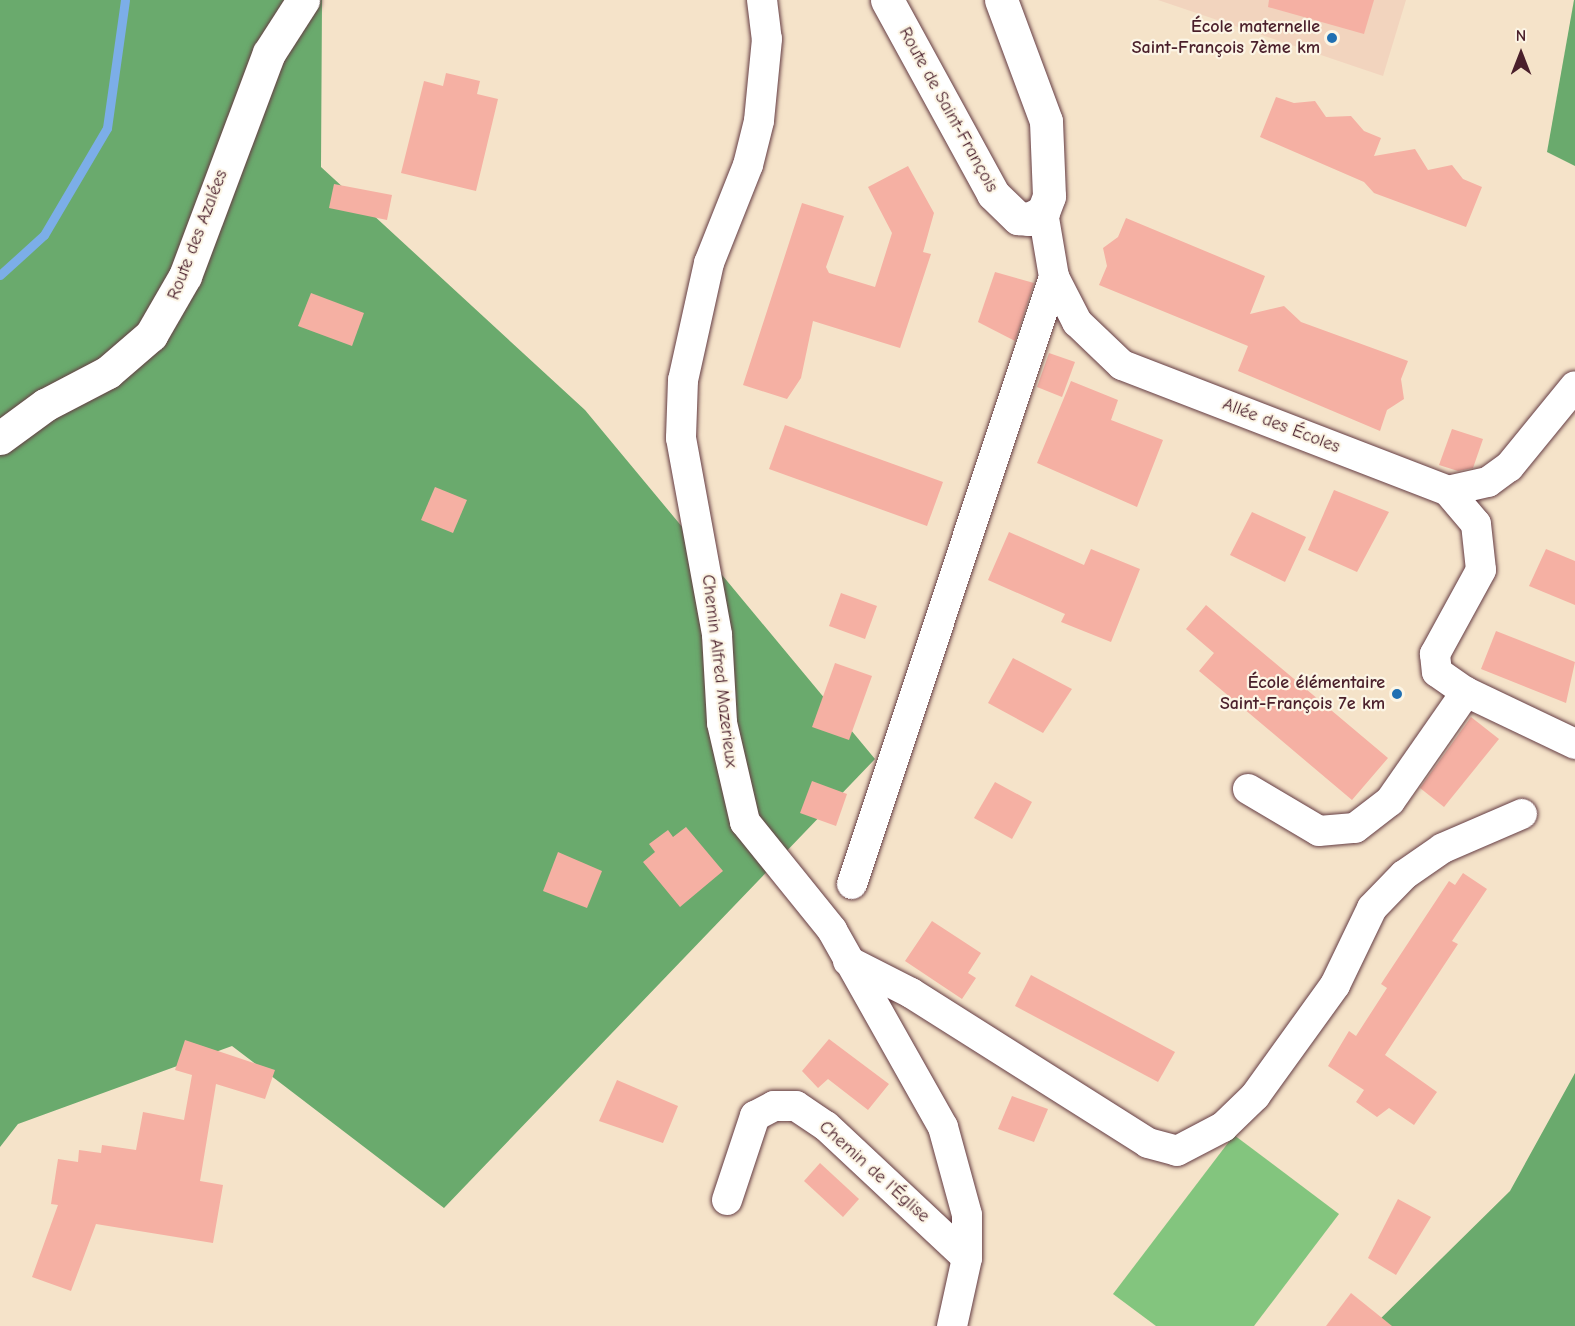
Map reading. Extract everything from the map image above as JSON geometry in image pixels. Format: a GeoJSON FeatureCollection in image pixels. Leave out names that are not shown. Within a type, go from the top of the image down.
{"type":"FeatureCollection","features":[{"type":"Feature","properties":{"kind":"main road","name":"Route des Azalées"},"geometry":{"type":"LineString","coordinates":[[0,438],[45,405],[108,372],[151,335],[185,276],[269,53],[303,0]]}},
{"type":"Feature","properties":{"kind":"main road","name":"Route de Saint-François"},"geometry":{"type":"LineString","coordinates":[[887,0],[993,194],[1018,218],[1043,212]]}},
{"type":"Feature","properties":{"kind":"main road"},"geometry":{"type":"LineString","coordinates":[[1001,0],[1046,121],[1049,196],[1043,212]]}},
{"type":"Feature","properties":{"kind":"street","name":"Chemin Alfred Mazerieux"},"geometry":{"type":"LineString","coordinates":[[762,0],[767,39],[759,121],[692,323],[681,438],[717,635],[722,723],[736,797],[745,822],[812,904],[848,961],[903,1049],[943,1127],[960,1179],[968,1258],[952,1326]]}},
{"type":"Feature","properties":{"kind":"street","name":"Allée des Écoles"},"geometry":{"type":"LineString","coordinates":[[1043,212],[1054,278],[1077,322],[1122,365],[1448,491]]}},
{"type":"Feature","properties":{"kind":"street"},"geometry":{"type":"LineString","coordinates":[[852,884],[1054,278]]}},
{"type":"Feature","properties":{"kind":"street"},"geometry":{"type":"LineString","coordinates":[[1575,386],[1509,467],[1488,482],[1448,491],[1476,524],[1480,570],[1433,664],[1466,692],[1575,744]]}},
{"type":"Feature","properties":{"kind":"street"},"geometry":{"type":"LineString","coordinates":[[1248,789],[1320,831],[1354,828],[1390,801],[1466,692]]}},
{"type":"Feature","properties":{"kind":"street"},"geometry":{"type":"LineString","coordinates":[[848,961],[911,993],[1148,1143],[1177,1150],[1223,1127],[1255,1096],[1335,985],[1372,908],[1404,875],[1443,848],[1522,814]]}},
{"type":"Feature","properties":{"kind":"street","name":"Chemin de l'Église"},"geometry":{"type":"LineString","coordinates":[[727,1200],[756,1116],[774,1106],[796,1106],[826,1126],[968,1258]]}},
{"type":"Feature","properties":{"kind":"shaded area","name":"École maternelle Saint-François 7ème km"},"geometry":{"type":"Polygon","coordinates":[[[1158,0],[1406,0],[1383,76],[1158,0]]]}},
{"type":"Feature","properties":{"kind":"green space"},"geometry":{"type":"Polygon","coordinates":[[[0,0],[322,0],[321,167],[585,410],[875,759],[444,1208],[232,1046],[18,1124],[0,1147],[0,0]]]}},
{"type":"Feature","properties":{"kind":"green space"},"geometry":{"type":"Polygon","coordinates":[[[1575,0],[1575,166],[1547,152],[1575,0]]]}},
{"type":"Feature","properties":{"kind":"green space"},"geometry":{"type":"Polygon","coordinates":[[[1575,1073],[1575,1326],[1373,1326],[1510,1191],[1575,1073]]]}},
{"type":"Feature","properties":{"kind":"green space"},"geometry":{"type":"Polygon","coordinates":[[[1234,1135],[1339,1214],[1254,1326],[1156,1326],[1113,1294],[1234,1135]]]}},
{"type":"Feature","properties":{"kind":"building"},"geometry":{"type":"Polygon","coordinates":[[[1269,0],[1374,0],[1364,34],[1268,7],[1269,0]]]}},
{"type":"Feature","properties":{"kind":"building"},"geometry":{"type":"Polygon","coordinates":[[[446,73],[480,81],[477,94],[498,99],[476,191],[401,173],[424,81],[443,86],[446,73]]]}},
{"type":"Feature","properties":{"kind":"building"},"geometry":{"type":"Polygon","coordinates":[[[1276,97],[1294,103],[1315,101],[1326,117],[1351,116],[1364,131],[1381,138],[1374,156],[1415,149],[1428,170],[1452,165],[1463,179],[1482,187],[1466,227],[1374,193],[1364,182],[1260,137],[1276,97]]]}},
{"type":"Feature","properties":{"kind":"building"},"geometry":{"type":"Polygon","coordinates":[[[908,166],[934,213],[923,252],[931,254],[900,348],[813,321],[801,378],[787,399],[743,385],[802,203],[844,216],[826,267],[829,273],[875,287],[892,233],[868,187],[908,166]]]}},
{"type":"Feature","properties":{"kind":"building"},"geometry":{"type":"Polygon","coordinates":[[[334,184],[392,195],[387,220],[329,208],[334,184]]]}},
{"type":"Feature","properties":{"kind":"building"},"geometry":{"type":"Polygon","coordinates":[[[1126,218],[1265,276],[1250,314],[1284,306],[1301,322],[1408,361],[1401,379],[1404,399],[1387,410],[1380,431],[1238,371],[1248,346],[1099,285],[1107,266],[1103,248],[1118,237],[1126,218]]]}},
{"type":"Feature","properties":{"kind":"building"},"geometry":{"type":"Polygon","coordinates":[[[995,272],[1034,283],[1015,341],[978,322],[995,272]]]}},
{"type":"Feature","properties":{"kind":"building"},"geometry":{"type":"Polygon","coordinates":[[[311,293],[364,313],[352,346],[298,326],[311,293]]]}},
{"type":"Feature","properties":{"kind":"building"},"geometry":{"type":"Polygon","coordinates":[[[1049,353],[1075,362],[1062,397],[1037,387],[1049,353]]]}},
{"type":"Feature","properties":{"kind":"building"},"geometry":{"type":"Polygon","coordinates":[[[1071,381],[1118,400],[1111,420],[1163,440],[1137,507],[1037,463],[1071,381]]]}},
{"type":"Feature","properties":{"kind":"building"},"geometry":{"type":"Polygon","coordinates":[[[785,425],[943,482],[927,526],[769,469],[785,425]]]}},
{"type":"Feature","properties":{"kind":"building"},"geometry":{"type":"Polygon","coordinates":[[[1452,429],[1483,439],[1473,468],[1458,471],[1439,465],[1452,429]]]}},
{"type":"Feature","properties":{"kind":"building"},"geometry":{"type":"Polygon","coordinates":[[[435,487],[467,500],[453,533],[421,520],[435,487]]]}},
{"type":"Feature","properties":{"kind":"building"},"geometry":{"type":"Polygon","coordinates":[[[1334,490],[1389,512],[1357,572],[1308,550],[1334,490]]]}},
{"type":"Feature","properties":{"kind":"building"},"geometry":{"type":"Polygon","coordinates":[[[1252,512],[1306,537],[1285,582],[1230,555],[1252,512]]]}},
{"type":"Feature","properties":{"kind":"building"},"geometry":{"type":"Polygon","coordinates":[[[1009,532],[1084,565],[1091,549],[1140,569],[1111,642],[1061,622],[1065,614],[988,580],[1009,532]]]}},
{"type":"Feature","properties":{"kind":"building"},"geometry":{"type":"Polygon","coordinates":[[[1546,549],[1575,561],[1575,605],[1529,586],[1546,549]]]}},
{"type":"Feature","properties":{"kind":"building"},"geometry":{"type":"Polygon","coordinates":[[[841,593],[877,606],[865,639],[829,626],[841,593]]]}},
{"type":"Feature","properties":{"kind":"building"},"geometry":{"type":"Polygon","coordinates":[[[1206,605],[1388,758],[1352,800],[1199,671],[1214,653],[1186,629],[1206,605]]]}},
{"type":"Feature","properties":{"kind":"building"},"geometry":{"type":"Polygon","coordinates":[[[1496,631],[1575,662],[1566,703],[1481,669],[1496,631]]]}},
{"type":"Feature","properties":{"kind":"building"},"geometry":{"type":"Polygon","coordinates":[[[1013,658],[1072,689],[1043,733],[988,703],[1013,658]]]}},
{"type":"Feature","properties":{"kind":"building"},"geometry":{"type":"Polygon","coordinates":[[[835,663],[872,676],[849,740],[812,727],[835,663]]]}},
{"type":"Feature","properties":{"kind":"building"},"geometry":{"type":"Polygon","coordinates":[[[1471,717],[1499,739],[1444,807],[1420,788],[1471,717]]]}},
{"type":"Feature","properties":{"kind":"building"},"geometry":{"type":"Polygon","coordinates":[[[812,781],[847,794],[836,826],[800,813],[812,781]]]}},
{"type":"Feature","properties":{"kind":"building"},"geometry":{"type":"Polygon","coordinates":[[[995,782],[1032,802],[1012,839],[974,818],[995,782]]]}},
{"type":"Feature","properties":{"kind":"building"},"geometry":{"type":"Polygon","coordinates":[[[686,827],[723,871],[680,907],[643,862],[655,852],[649,844],[668,830],[673,837],[686,827]]]}},
{"type":"Feature","properties":{"kind":"building"},"geometry":{"type":"Polygon","coordinates":[[[558,852],[602,871],[587,908],[543,891],[558,852]]]}},
{"type":"Feature","properties":{"kind":"building"},"geometry":{"type":"Polygon","coordinates":[[[1463,873],[1487,889],[1452,941],[1458,944],[1385,1055],[1437,1092],[1414,1125],[1389,1108],[1377,1117],[1356,1102],[1364,1090],[1328,1066],[1349,1031],[1356,1036],[1387,988],[1381,984],[1449,881],[1455,885],[1463,873]]]}},
{"type":"Feature","properties":{"kind":"building"},"geometry":{"type":"Polygon","coordinates":[[[932,921],[981,953],[968,973],[976,978],[962,999],[905,961],[932,921]]]}},
{"type":"Feature","properties":{"kind":"building"},"geometry":{"type":"Polygon","coordinates":[[[1031,975],[1175,1052],[1158,1082],[1015,1006],[1031,975]]]}},
{"type":"Feature","properties":{"kind":"building"},"geometry":{"type":"Polygon","coordinates":[[[829,1039],[889,1084],[868,1110],[828,1079],[818,1088],[802,1071],[829,1039]]]}},
{"type":"Feature","properties":{"kind":"building"},"geometry":{"type":"Polygon","coordinates":[[[185,1040],[275,1070],[265,1099],[216,1084],[200,1181],[223,1185],[213,1243],[96,1224],[71,1291],[32,1277],[58,1205],[51,1204],[58,1159],[78,1162],[79,1150],[101,1153],[102,1145],[136,1150],[143,1112],[184,1120],[192,1075],[175,1070],[185,1040]]]}},
{"type":"Feature","properties":{"kind":"building"},"geometry":{"type":"Polygon","coordinates":[[[617,1080],[678,1106],[663,1143],[599,1121],[617,1080]]]}},
{"type":"Feature","properties":{"kind":"building"},"geometry":{"type":"Polygon","coordinates":[[[1012,1096],[1048,1109],[1034,1142],[998,1129],[1012,1096]]]}},
{"type":"Feature","properties":{"kind":"building"},"geometry":{"type":"Polygon","coordinates":[[[820,1163],[859,1199],[843,1217],[804,1181],[820,1163]]]}},
{"type":"Feature","properties":{"kind":"building"},"geometry":{"type":"Polygon","coordinates":[[[1398,1199],[1431,1217],[1396,1275],[1368,1258],[1398,1199]]]}},
{"type":"Feature","properties":{"kind":"building"},"geometry":{"type":"Polygon","coordinates":[[[1351,1293],[1392,1326],[1326,1326],[1351,1293]]]}},
{"type":"Feature","properties":{"kind":"waterway"},"geometry":{"type":"LineString","coordinates":[[0,275],[44,235],[107,128],[125,0]]}},
{"type":"Feature","properties":{"kind":"place","name":"École maternelle Saint-François 7ème km"},"geometry":{"type":"Point","coordinates":[1332,38]}},
{"type":"Feature","properties":{"kind":"place","name":"École élémentaire Saint-François 7e km"},"geometry":{"type":"Point","coordinates":[1397,694]}}]}
